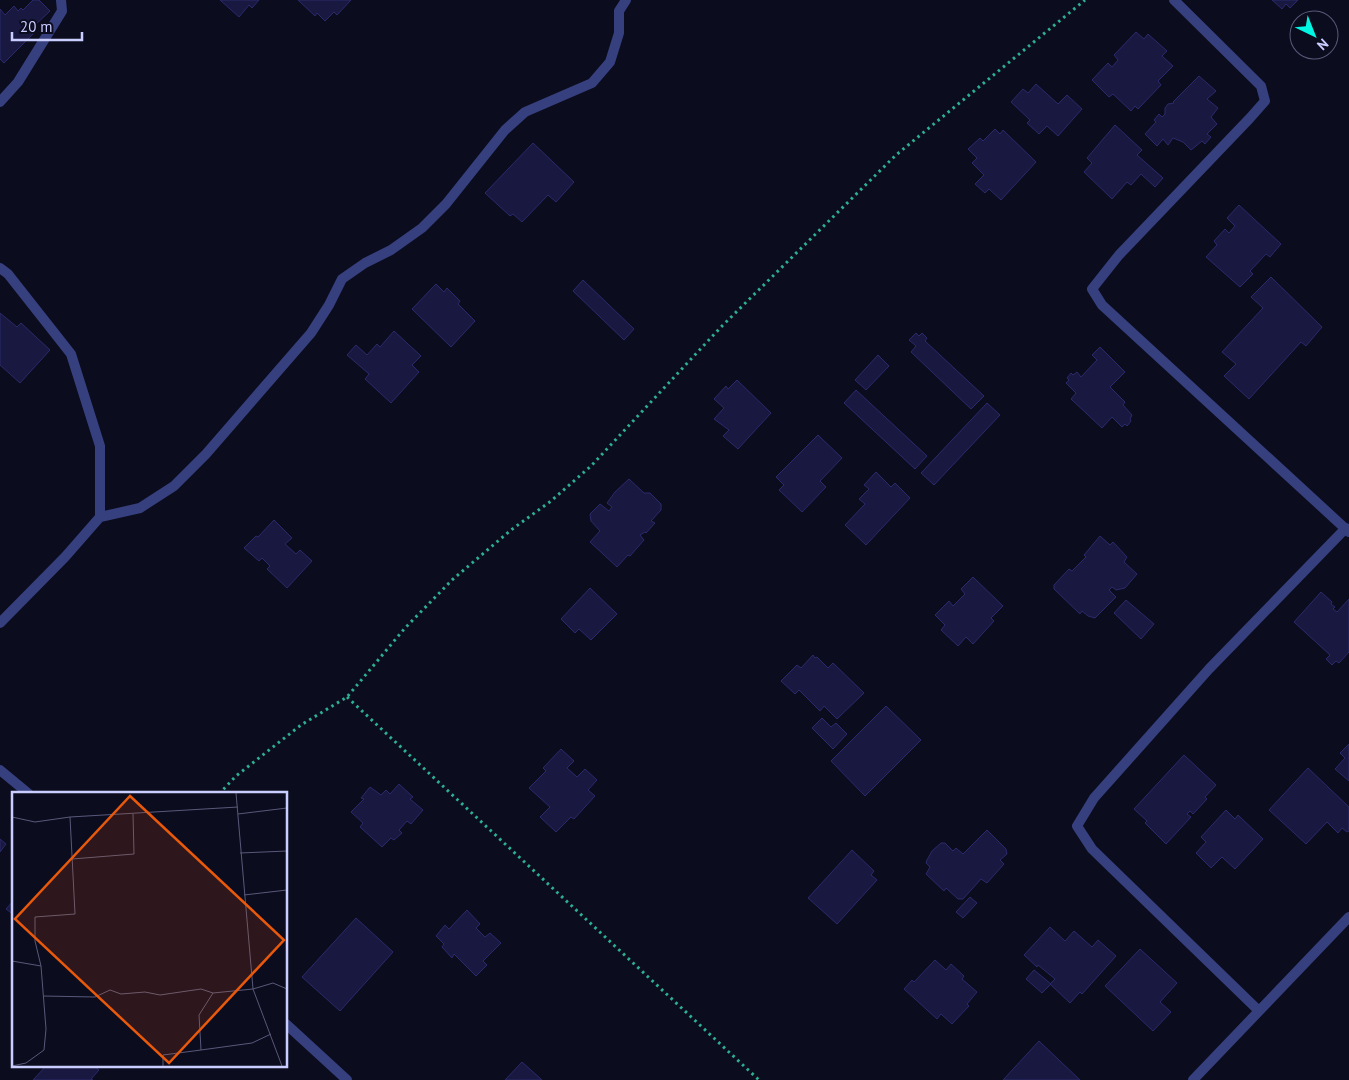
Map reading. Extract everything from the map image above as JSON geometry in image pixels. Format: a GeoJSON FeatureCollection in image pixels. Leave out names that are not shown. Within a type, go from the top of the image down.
{"type":"FeatureCollection","features":[{"type":"Feature","properties":{"kind":"street"},"geometry":{"type":"LineString","coordinates":[[0,102],[18,82],[62,11],[61,0]]}},
{"type":"Feature","properties":{"kind":"street"},"geometry":{"type":"LineString","coordinates":[[0,623],[65,557],[100,517],[140,508],[174,486],[206,454],[311,333],[329,305],[342,279],[365,263],[391,250],[422,228],[446,204],[505,130],[525,112],[592,82],[610,62],[619,33],[619,11],[626,0]]}},
{"type":"Feature","properties":{"kind":"street"},"geometry":{"type":"LineString","coordinates":[[1174,0],[1260,86],[1265,100],[1119,255],[1092,289],[1102,305],[1347,530],[1209,669],[1094,798],[1077,826],[1092,849],[1259,1011]]}},
{"type":"Feature","properties":{"kind":"street"},"geometry":{"type":"LineString","coordinates":[[0,268],[8,274],[71,354],[100,446],[100,517]]}},
{"type":"Feature","properties":{"kind":"street"},"geometry":{"type":"LineString","coordinates":[[0,770],[27,792]]}},
{"type":"Feature","properties":{"kind":"street"},"geometry":{"type":"LineString","coordinates":[[1193,1080],[1349,916]]}},
{"type":"Feature","properties":{"kind":"street"},"geometry":{"type":"LineString","coordinates":[[288,1026],[347,1080]]}},
{"type":"Feature","properties":{"kind":"path"},"geometry":{"type":"LineString","coordinates":[[222,792],[236,776],[301,725],[347,697],[405,628],[452,580],[511,530],[551,501],[591,466],[722,326],[896,155],[1086,0]]}},
{"type":"Feature","properties":{"kind":"path"},"geometry":{"type":"LineString","coordinates":[[347,697],[759,1080]]}},
{"type":"Feature","properties":{"kind":"building"},"geometry":{"type":"Polygon","coordinates":[[[33,0],[39,0],[50,11],[32,28],[35,32],[4,63],[0,59],[0,9],[5,15],[14,6],[18,11],[21,8],[23,10],[33,0]]]}},
{"type":"Feature","properties":{"kind":"building"},"geometry":{"type":"Polygon","coordinates":[[[220,0],[259,0],[252,8],[249,5],[239,17],[220,0]]]}},
{"type":"Feature","properties":{"kind":"building"},"geometry":{"type":"Polygon","coordinates":[[[298,0],[351,0],[337,15],[334,12],[325,21],[317,13],[315,16],[298,0]]]}},
{"type":"Feature","properties":{"kind":"building"},"geometry":{"type":"Polygon","coordinates":[[[1272,0],[1298,0],[1290,8],[1286,4],[1282,9],[1272,0]]]}},
{"type":"Feature","properties":{"kind":"building"},"geometry":{"type":"Polygon","coordinates":[[[1136,32],[1144,39],[1148,34],[1167,51],[1162,56],[1173,66],[1158,81],[1161,85],[1138,109],[1135,106],[1131,111],[1113,94],[1109,97],[1092,80],[1108,63],[1112,67],[1118,60],[1114,55],[1136,32]]]}},
{"type":"Feature","properties":{"kind":"building"},"geometry":{"type":"Polygon","coordinates":[[[1199,76],[1216,91],[1207,99],[1218,108],[1211,117],[1217,124],[1207,134],[1211,137],[1205,144],[1202,141],[1191,150],[1183,142],[1173,138],[1168,145],[1163,139],[1157,146],[1145,134],[1156,122],[1154,120],[1159,114],[1162,117],[1165,114],[1165,108],[1168,104],[1174,103],[1199,76]]]}},
{"type":"Feature","properties":{"kind":"building"},"geometry":{"type":"Polygon","coordinates":[[[1036,84],[1058,104],[1067,95],[1082,109],[1058,136],[1047,126],[1039,134],[1027,123],[1030,120],[1011,102],[1023,89],[1028,93],[1036,84]]]}},
{"type":"Feature","properties":{"kind":"building"},"geometry":{"type":"Polygon","coordinates":[[[1115,125],[1142,150],[1137,155],[1163,178],[1155,187],[1141,174],[1131,185],[1127,182],[1112,199],[1084,172],[1092,163],[1087,158],[1115,125]]]}},
{"type":"Feature","properties":{"kind":"building"},"geometry":{"type":"Polygon","coordinates":[[[995,129],[1000,134],[1003,130],[1036,162],[1001,200],[989,189],[985,193],[975,184],[984,175],[972,163],[977,158],[968,149],[980,138],[983,141],[995,129]]]}},
{"type":"Feature","properties":{"kind":"building"},"geometry":{"type":"Polygon","coordinates":[[[533,143],[574,182],[556,202],[548,195],[522,222],[513,214],[510,216],[485,193],[533,143]]]}},
{"type":"Feature","properties":{"kind":"building"},"geometry":{"type":"Polygon","coordinates":[[[1239,205],[1281,244],[1270,257],[1266,254],[1250,271],[1253,274],[1240,287],[1206,257],[1217,245],[1214,241],[1225,229],[1229,233],[1235,226],[1227,218],[1239,205]]]}},
{"type":"Feature","properties":{"kind":"building"},"geometry":{"type":"Polygon","coordinates":[[[1271,277],[1322,327],[1306,346],[1301,342],[1249,399],[1224,376],[1236,364],[1222,352],[1263,308],[1251,297],[1271,277]]]}},
{"type":"Feature","properties":{"kind":"building"},"geometry":{"type":"Polygon","coordinates":[[[583,280],[634,329],[624,340],[573,291],[583,280]]]}},
{"type":"Feature","properties":{"kind":"building"},"geometry":{"type":"Polygon","coordinates":[[[436,284],[444,292],[447,288],[460,301],[458,304],[475,321],[451,347],[412,309],[436,284]]]}},
{"type":"Feature","properties":{"kind":"building"},"geometry":{"type":"Polygon","coordinates":[[[0,313],[17,327],[21,323],[50,350],[20,383],[0,365],[0,313]]]}},
{"type":"Feature","properties":{"kind":"building"},"geometry":{"type":"Polygon","coordinates":[[[394,331],[421,356],[412,365],[419,372],[391,403],[365,379],[369,374],[347,355],[356,345],[367,355],[377,344],[380,347],[394,331]]]}},
{"type":"Feature","properties":{"kind":"building"},"geometry":{"type":"Polygon","coordinates":[[[916,333],[919,336],[922,333],[927,338],[925,341],[984,396],[971,409],[911,352],[916,346],[909,340],[916,333]]]}},
{"type":"Feature","properties":{"kind":"building"},"geometry":{"type":"Polygon","coordinates":[[[1100,347],[1125,372],[1110,387],[1125,402],[1123,405],[1132,415],[1131,421],[1127,426],[1125,424],[1122,427],[1112,417],[1102,428],[1071,399],[1076,393],[1066,383],[1069,380],[1067,378],[1071,373],[1073,375],[1077,372],[1081,377],[1097,360],[1092,355],[1100,347]]]}},
{"type":"Feature","properties":{"kind":"building"},"geometry":{"type":"Polygon","coordinates":[[[878,355],[889,366],[866,390],[855,380],[878,355]]]}},
{"type":"Feature","properties":{"kind":"building"},"geometry":{"type":"Polygon","coordinates":[[[737,380],[771,413],[738,449],[723,436],[729,430],[714,419],[724,408],[714,399],[726,386],[728,389],[737,380]]]}},
{"type":"Feature","properties":{"kind":"building"},"geometry":{"type":"Polygon","coordinates":[[[856,390],[927,456],[915,469],[844,403],[856,390]]]}},
{"type":"Feature","properties":{"kind":"building"},"geometry":{"type":"Polygon","coordinates":[[[987,403],[1000,415],[934,485],[921,473],[987,403]]]}},
{"type":"Feature","properties":{"kind":"building"},"geometry":{"type":"Polygon","coordinates":[[[818,435],[842,458],[820,481],[826,487],[802,512],[779,490],[784,485],[776,477],[818,435]]]}},
{"type":"Feature","properties":{"kind":"building"},"geometry":{"type":"Polygon","coordinates":[[[876,472],[891,487],[895,483],[910,498],[866,545],[845,525],[865,504],[859,499],[869,489],[864,485],[876,472]]]}},
{"type":"Feature","properties":{"kind":"building"},"geometry":{"type":"Polygon","coordinates":[[[629,479],[644,493],[650,493],[661,504],[661,510],[651,521],[655,523],[646,533],[640,535],[644,540],[617,567],[590,542],[600,531],[591,521],[590,514],[600,504],[609,511],[612,507],[607,503],[615,492],[629,479]]]}},
{"type":"Feature","properties":{"kind":"building"},"geometry":{"type":"Polygon","coordinates":[[[274,520],[292,538],[285,544],[296,554],[300,550],[312,561],[287,588],[267,569],[270,566],[262,558],[259,561],[244,548],[256,536],[258,537],[274,520]]]}},
{"type":"Feature","properties":{"kind":"building"},"geometry":{"type":"Polygon","coordinates":[[[1100,536],[1110,545],[1113,542],[1127,557],[1124,562],[1137,574],[1125,588],[1116,590],[1112,587],[1109,590],[1116,597],[1095,618],[1088,616],[1082,611],[1080,614],[1054,589],[1054,585],[1069,569],[1072,571],[1086,557],[1084,555],[1100,536]]]}},
{"type":"Feature","properties":{"kind":"building"},"geometry":{"type":"Polygon","coordinates":[[[973,577],[1003,606],[991,618],[994,621],[973,644],[966,637],[958,646],[941,630],[945,625],[935,615],[949,601],[953,606],[965,594],[961,589],[973,577]]]}},
{"type":"Feature","properties":{"kind":"building"},"geometry":{"type":"Polygon","coordinates":[[[590,588],[617,614],[591,640],[579,629],[575,633],[561,619],[590,588]]]}},
{"type":"Feature","properties":{"kind":"building"},"geometry":{"type":"Polygon","coordinates":[[[1321,592],[1332,602],[1331,604],[1335,607],[1333,609],[1337,612],[1349,599],[1349,652],[1339,663],[1336,661],[1332,665],[1326,659],[1330,655],[1294,622],[1321,592]]]}},
{"type":"Feature","properties":{"kind":"building"},"geometry":{"type":"Polygon","coordinates":[[[1126,600],[1154,624],[1141,639],[1114,613],[1126,600]]]}},
{"type":"Feature","properties":{"kind":"building"},"geometry":{"type":"Polygon","coordinates":[[[813,655],[828,668],[833,663],[864,693],[837,719],[824,706],[820,711],[799,690],[795,694],[781,681],[797,665],[801,668],[813,655]]]}},
{"type":"Feature","properties":{"kind":"building"},"geometry":{"type":"Polygon","coordinates":[[[886,706],[921,740],[865,796],[831,761],[886,706]]]}},
{"type":"Feature","properties":{"kind":"building"},"geometry":{"type":"Polygon","coordinates":[[[822,718],[831,727],[836,723],[847,734],[833,749],[812,728],[822,718]]]}},
{"type":"Feature","properties":{"kind":"building"},"geometry":{"type":"Polygon","coordinates":[[[1349,744],[1349,781],[1335,769],[1345,758],[1340,753],[1349,744]]]}},
{"type":"Feature","properties":{"kind":"building"},"geometry":{"type":"Polygon","coordinates":[[[561,749],[574,761],[567,768],[577,777],[585,769],[597,780],[588,790],[595,796],[574,819],[571,817],[556,832],[540,817],[550,807],[529,788],[546,771],[543,768],[561,749]]]}},
{"type":"Feature","properties":{"kind":"building"},"geometry":{"type":"Polygon","coordinates":[[[1184,755],[1216,785],[1205,797],[1207,799],[1193,814],[1190,811],[1187,814],[1191,817],[1166,844],[1134,809],[1184,755]]]}},
{"type":"Feature","properties":{"kind":"building"},"geometry":{"type":"Polygon","coordinates":[[[1308,768],[1349,807],[1349,831],[1347,832],[1342,828],[1338,833],[1327,822],[1306,844],[1269,810],[1308,768]]]}},
{"type":"Feature","properties":{"kind":"building"},"geometry":{"type":"Polygon","coordinates":[[[399,784],[413,797],[410,799],[423,810],[411,824],[407,821],[399,830],[402,833],[394,840],[391,838],[382,847],[360,827],[363,823],[351,812],[364,799],[361,798],[370,787],[381,795],[386,790],[390,794],[399,784]]]}},
{"type":"Feature","properties":{"kind":"building"},"geometry":{"type":"Polygon","coordinates":[[[1226,810],[1235,819],[1238,815],[1263,839],[1235,869],[1222,857],[1211,868],[1196,853],[1206,842],[1201,837],[1226,810]]]}},
{"type":"Feature","properties":{"kind":"building"},"geometry":{"type":"Polygon","coordinates":[[[987,830],[1006,849],[1007,854],[1000,860],[1004,864],[987,883],[981,879],[963,899],[958,899],[946,888],[944,891],[926,874],[930,867],[926,863],[927,860],[932,851],[941,843],[945,843],[953,851],[956,848],[963,854],[987,830]]]}},
{"type":"Feature","properties":{"kind":"building"},"geometry":{"type":"Polygon","coordinates":[[[0,839],[6,844],[0,852],[0,839]]]}},
{"type":"Feature","properties":{"kind":"building"},"geometry":{"type":"Polygon","coordinates":[[[852,850],[874,871],[871,875],[877,880],[837,924],[808,898],[852,850]]]}},
{"type":"Feature","properties":{"kind":"building"},"geometry":{"type":"Polygon","coordinates":[[[970,897],[977,903],[963,918],[956,912],[970,897]]]}},
{"type":"Feature","properties":{"kind":"building"},"geometry":{"type":"Polygon","coordinates":[[[12,902],[12,914],[6,909],[12,902]]]}},
{"type":"Feature","properties":{"kind":"building"},"geometry":{"type":"Polygon","coordinates":[[[467,910],[480,924],[476,928],[485,937],[490,933],[501,943],[483,961],[487,965],[476,976],[454,954],[452,958],[442,947],[444,944],[436,936],[445,925],[449,929],[467,910]]]}},
{"type":"Feature","properties":{"kind":"building"},"geometry":{"type":"Polygon","coordinates":[[[356,918],[393,952],[340,1011],[302,977],[356,918]]]}},
{"type":"Feature","properties":{"kind":"building"},"geometry":{"type":"Polygon","coordinates":[[[1050,927],[1065,941],[1074,931],[1092,947],[1098,940],[1116,956],[1082,994],[1080,992],[1070,1003],[1050,984],[1055,979],[1038,965],[1037,967],[1024,955],[1050,927]]]}},
{"type":"Feature","properties":{"kind":"building"},"geometry":{"type":"Polygon","coordinates":[[[1140,949],[1177,983],[1160,1002],[1171,1012],[1153,1031],[1105,986],[1140,949]]]}},
{"type":"Feature","properties":{"kind":"building"},"geometry":{"type":"Polygon","coordinates":[[[935,960],[946,970],[951,964],[964,976],[962,979],[977,992],[967,1004],[969,1006],[952,1024],[941,1014],[937,1019],[904,989],[912,980],[914,982],[935,960]]]}},
{"type":"Feature","properties":{"kind":"building"},"geometry":{"type":"Polygon","coordinates":[[[1034,970],[1051,984],[1042,993],[1026,979],[1034,970]]]}},
{"type":"Feature","properties":{"kind":"building"},"geometry":{"type":"Polygon","coordinates":[[[1039,1041],[1080,1080],[1003,1080],[1039,1041]]]}},
{"type":"Feature","properties":{"kind":"building"},"geometry":{"type":"Polygon","coordinates":[[[522,1062],[542,1080],[505,1080],[522,1062]]]}},
{"type":"Feature","properties":{"kind":"building"},"geometry":{"type":"Polygon","coordinates":[[[44,1068],[96,1068],[99,1070],[91,1079],[93,1080],[33,1080],[44,1068]]]}}]}
